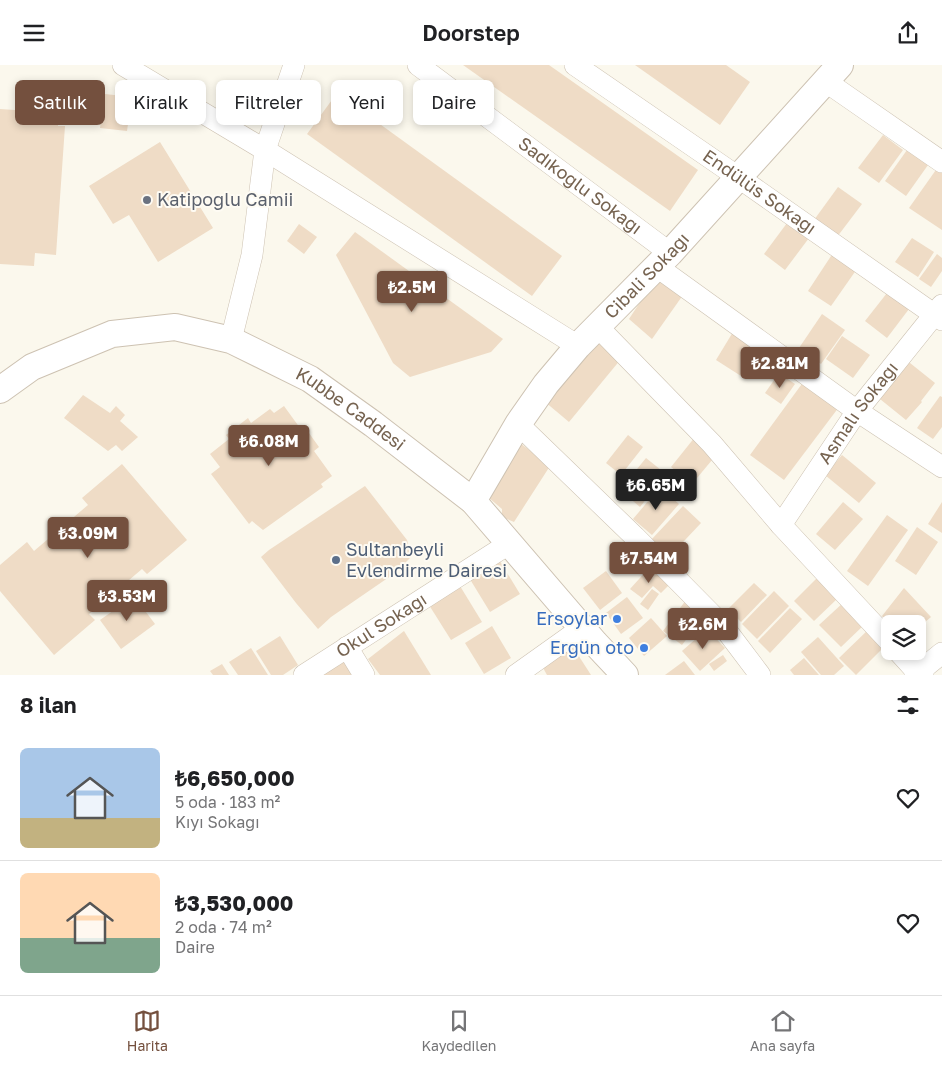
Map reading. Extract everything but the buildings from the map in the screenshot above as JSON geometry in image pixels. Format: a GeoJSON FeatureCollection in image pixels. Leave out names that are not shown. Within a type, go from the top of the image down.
{"type":"FeatureCollection","features":[{"type":"Feature","properties":{"kind":"street"},"geometry":{"type":"LineString","coordinates":[[123,65],[265,150],[578,346]]}},
{"type":"Feature","properties":{"kind":"street"},"geometry":{"type":"LineString","coordinates":[[231,340],[252,255],[265,150],[294,65]]}},
{"type":"Feature","properties":{"kind":"street","name":"Sadıkoğlu Sokağı"},"geometry":{"type":"LineString","coordinates":[[418,65],[857,411],[942,467]]}},
{"type":"Feature","properties":{"kind":"street","name":"Endülüs Sokağı"},"geometry":{"type":"LineString","coordinates":[[575,65],[940,313]]}},
{"type":"Feature","properties":{"kind":"street"},"geometry":{"type":"LineString","coordinates":[[830,71],[942,162]]}},
{"type":"Feature","properties":{"kind":"street","name":"Cibali Sokağı"},"geometry":{"type":"LineString","coordinates":[[474,501],[518,424],[546,384],[578,346],[663,259],[738,177],[830,71]]}},
{"type":"Feature","properties":{"kind":"street","name":"Asmalı Sokağı"},"geometry":{"type":"LineString","coordinates":[[781,525],[857,411],[940,313]]}},
{"type":"Feature","properties":{"kind":"street"},"geometry":{"type":"LineString","coordinates":[[598,326],[712,444],[781,525],[881,632]]}},
{"type":"Feature","properties":{"kind":"street","name":"Kubbe Caddesi"},"geometry":{"type":"LineString","coordinates":[[0,391],[32,367],[112,334],[175,327],[231,340],[310,379],[474,501],[582,628],[625,675]]}},
{"type":"Feature","properties":{"kind":"street"},"geometry":{"type":"LineString","coordinates":[[518,424],[635,537],[722,626],[760,675]]}},
{"type":"Feature","properties":{"kind":"street","name":"Okul Sokağı"},"geometry":{"type":"LineString","coordinates":[[304,675],[510,543]]}},
{"type":"Feature","properties":{"kind":"street"},"geometry":{"type":"LineString","coordinates":[[516,675],[582,628]]}},
{"type":"Feature","properties":{"kind":"street"},"geometry":{"type":"LineString","coordinates":[[347,647],[364,675]]}},
{"type":"Feature","properties":{"kind":"street"},"geometry":{"type":"LineString","coordinates":[[906,660],[919,674],[942,653]]}},
{"type":"Feature","properties":{"kind":"place","name":"Katipoğlu Camii"},"geometry":{"type":"Point","coordinates":[147,200]}},
{"type":"Feature","properties":{"kind":"place","name":"Sultanbeyli Evlendirme Dairesi"},"geometry":{"type":"Point","coordinates":[336,560]}},
{"type":"Feature","properties":{"kind":"place","name":"Ersoylar"},"geometry":{"type":"Point","coordinates":[617,619]}},
{"type":"Feature","properties":{"kind":"place","name":"Ergün oto"},"geometry":{"type":"Point","coordinates":[644,648]}}]}
